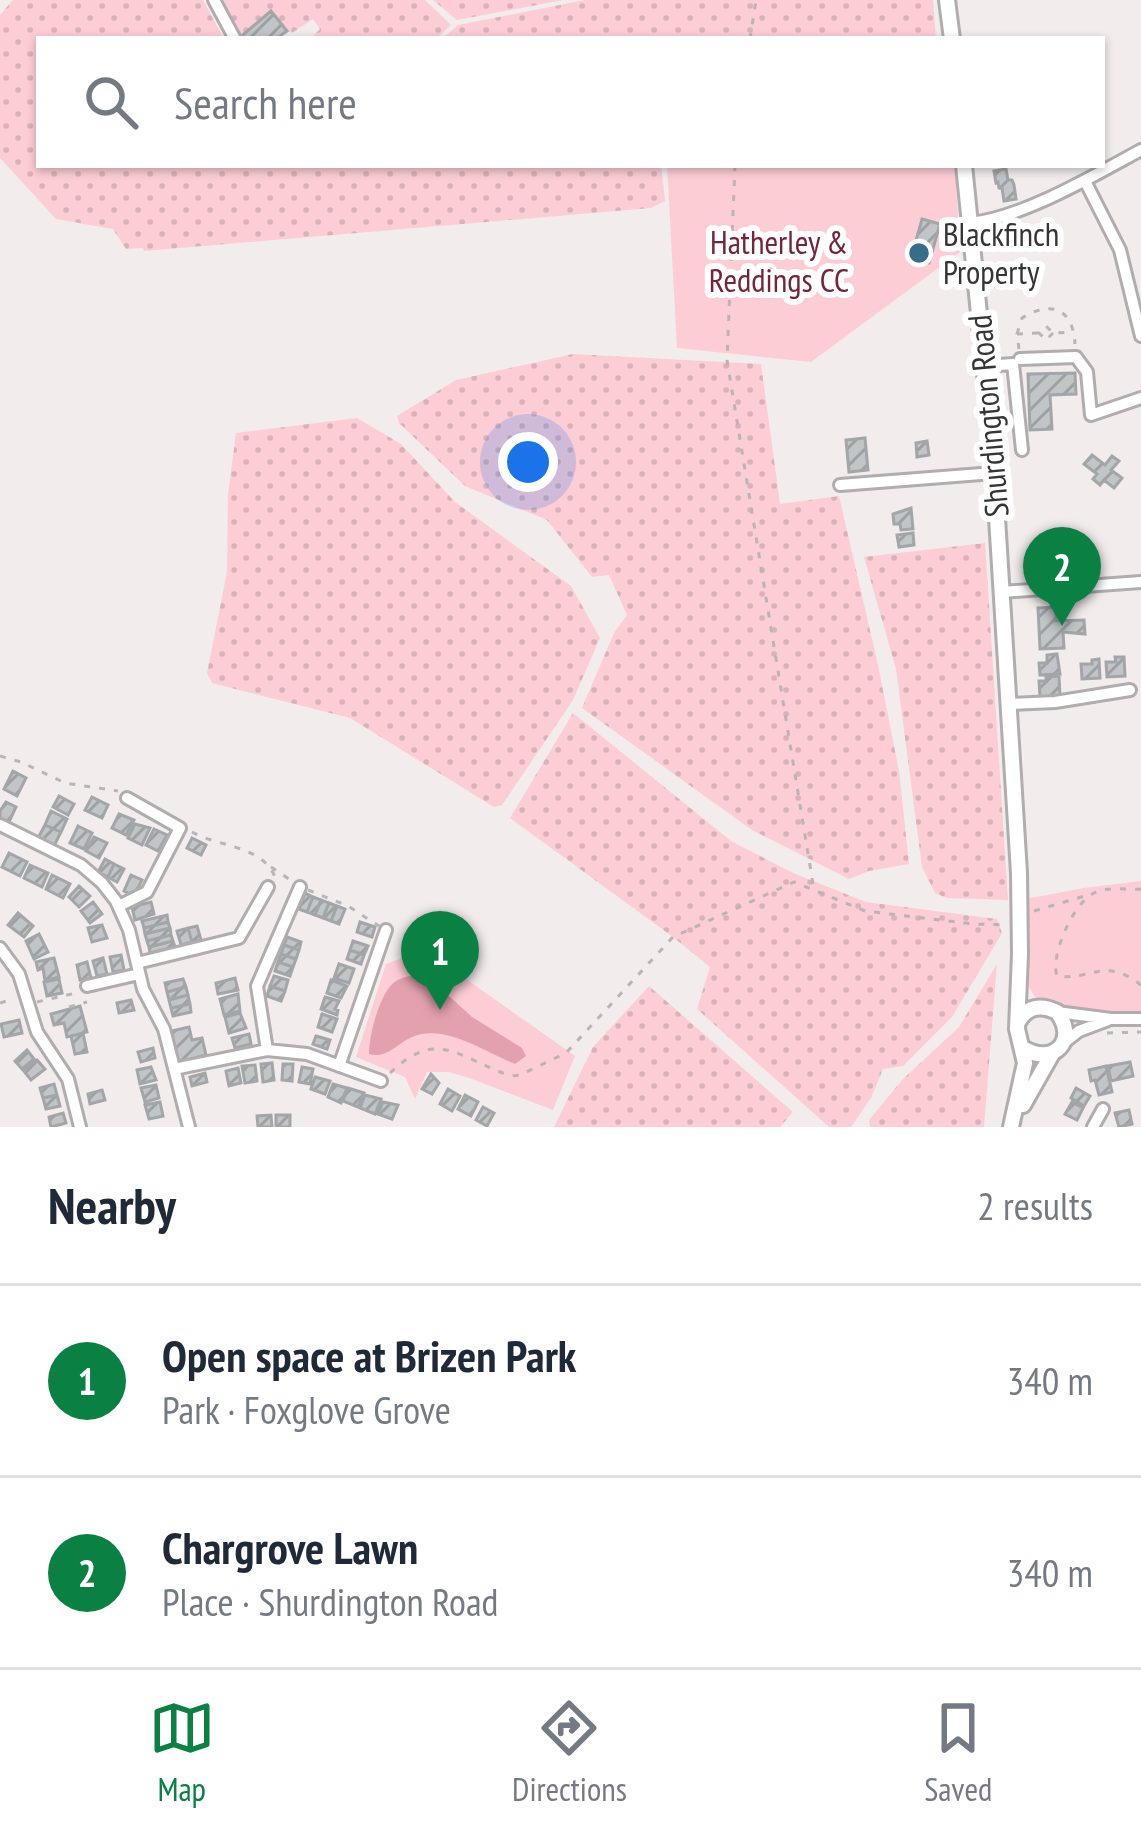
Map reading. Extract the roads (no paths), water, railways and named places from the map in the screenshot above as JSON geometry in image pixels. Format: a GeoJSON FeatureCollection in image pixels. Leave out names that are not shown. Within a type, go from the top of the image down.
{"type":"FeatureCollection","features":[{"type":"Feature","properties":{"kind":"main road"},"geometry":{"type":"LineString","coordinates":[[947,0],[952,36]]}},
{"type":"Feature","properties":{"kind":"main road","name":"Shurdington Road"},"geometry":{"type":"LineString","coordinates":[[964,168],[994,473],[1009,704],[1020,920],[1016,1029]]}},
{"type":"Feature","properties":{"kind":"main road","name":"Shurdington Road"},"geometry":{"type":"LineString","coordinates":[[1020,954],[1029,988],[1052,1009]]}},
{"type":"Feature","properties":{"kind":"main road"},"geometry":{"type":"LineString","coordinates":[[1035,1007],[1052,1009],[1065,1026],[1065,1037],[1030,1090],[1013,1127],[1024,1074],[1016,1029],[1025,1012],[1035,1007]]}},
{"type":"Feature","properties":{"kind":"main road"},"geometry":{"type":"LineString","coordinates":[[1023,1048],[1035,1055],[1056,1050]]}},
{"type":"Feature","properties":{"kind":"street"},"geometry":{"type":"LineString","coordinates":[[214,0],[233,36]]}},
{"type":"Feature","properties":{"kind":"street"},"geometry":{"type":"LineString","coordinates":[[970,224],[991,221],[1085,181],[1141,150]]}},
{"type":"Feature","properties":{"kind":"street"},"geometry":{"type":"LineString","coordinates":[[1085,181],[1120,250],[1141,336]]}},
{"type":"Feature","properties":{"kind":"street"},"geometry":{"type":"LineString","coordinates":[[1020,359],[1076,357],[1087,372],[1091,415],[1141,398]]}},
{"type":"Feature","properties":{"kind":"street"},"geometry":{"type":"LineString","coordinates":[[984,366],[1013,364],[1022,450]]}},
{"type":"Feature","properties":{"kind":"street"},"geometry":{"type":"LineString","coordinates":[[840,485],[994,473]]}},
{"type":"Feature","properties":{"kind":"street"},"geometry":{"type":"LineString","coordinates":[[1002,592],[1141,582]]}},
{"type":"Feature","properties":{"kind":"street"},"geometry":{"type":"LineString","coordinates":[[1009,704],[1051,703],[1130,690]]}},
{"type":"Feature","properties":{"kind":"street"},"geometry":{"type":"LineString","coordinates":[[119,906],[147,892],[180,828],[129,794]]}},
{"type":"Feature","properties":{"kind":"street"},"geometry":{"type":"LineString","coordinates":[[0,825],[81,866],[119,906],[147,999],[160,1017],[189,1127]]}},
{"type":"Feature","properties":{"kind":"street"},"geometry":{"type":"LineString","coordinates":[[87,986],[239,938],[268,887]]}},
{"type":"Feature","properties":{"kind":"street"},"geometry":{"type":"LineString","coordinates":[[266,1050],[256,986],[300,887]]}},
{"type":"Feature","properties":{"kind":"street"},"geometry":{"type":"LineString","coordinates":[[339,1066],[386,930]]}},
{"type":"Feature","properties":{"kind":"street"},"geometry":{"type":"LineString","coordinates":[[0,948],[15,966],[37,1032],[68,1079],[80,1127]]}},
{"type":"Feature","properties":{"kind":"street"},"geometry":{"type":"LineString","coordinates":[[1052,1009],[1141,1019]]}},
{"type":"Feature","properties":{"kind":"street"},"geometry":{"type":"LineString","coordinates":[[1056,1050],[1079,1031],[1111,1019]]}},
{"type":"Feature","properties":{"kind":"street"},"geometry":{"type":"LineString","coordinates":[[174,1070],[266,1050],[294,1052],[381,1081]]}},
{"type":"Feature","properties":{"kind":"street"},"geometry":{"type":"LineString","coordinates":[[1093,1127],[1103,1108]]}},
{"type":"Feature","properties":{"kind":"place","name":"Blackfinch Property"},"geometry":{"type":"Point","coordinates":[919,253]}},
{"type":"Feature","properties":{"kind":"place","name":"Chargrove Lawn"},"geometry":{"type":"Point","coordinates":[1062,626]}},
{"type":"Feature","properties":{"kind":"place","name":"Open space at Brizen Park"},"geometry":{"type":"Point","coordinates":[440,1010]}},
{"type":"Feature","properties":{"kind":"park label","name":"Hatherley & Reddings CC"},"geometry":{"type":"Point","coordinates":[779,261]}}]}
